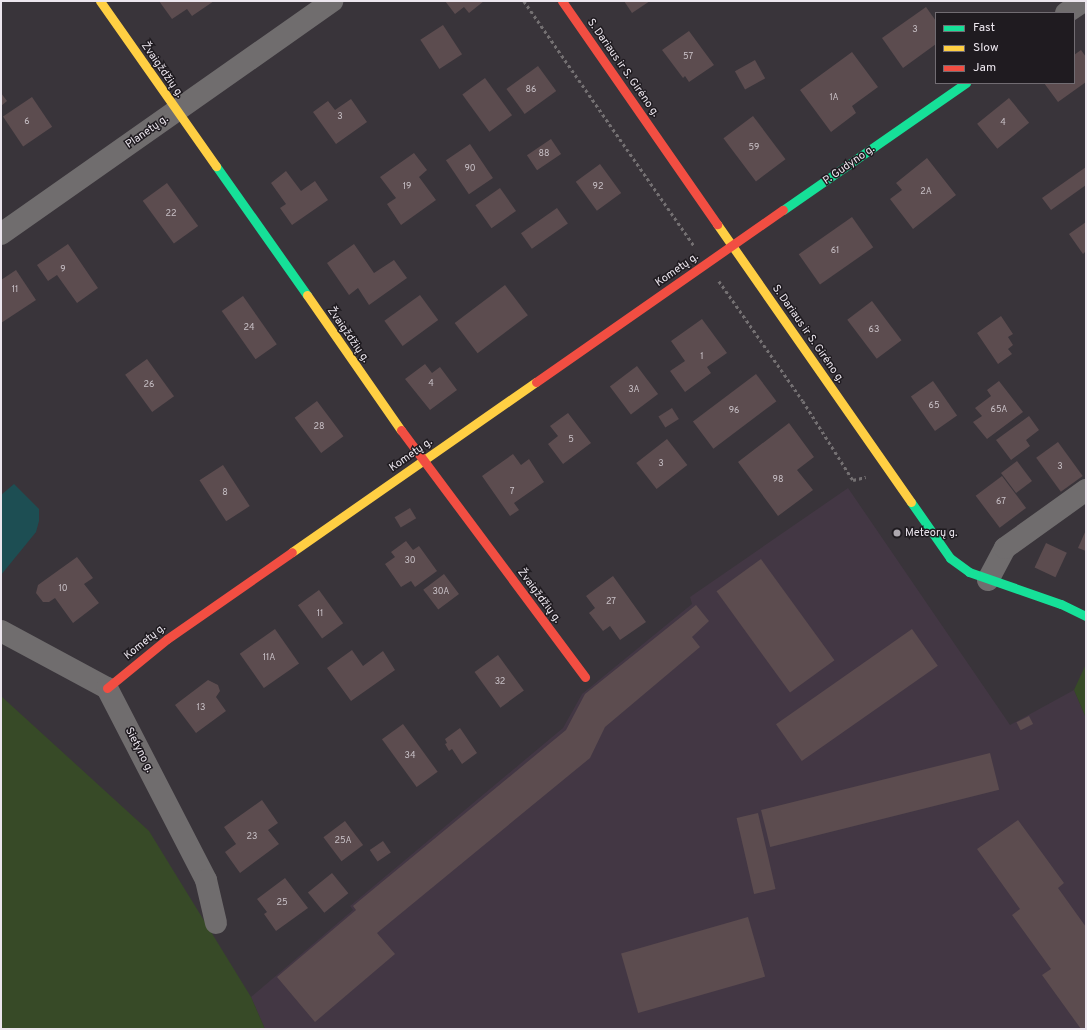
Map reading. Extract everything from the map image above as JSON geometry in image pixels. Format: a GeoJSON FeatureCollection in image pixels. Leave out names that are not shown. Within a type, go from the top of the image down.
{"type":"FeatureCollection","features":[{"type":"Feature","properties":{"kind":"street","name":"Žvaigždžių g."},"geometry":{"type":"LineString","coordinates":[[100,1],[176,112],[423,461],[585,677]]}},
{"type":"Feature","properties":{"kind":"street","name":"Planetų g."},"geometry":{"type":"LineString","coordinates":[[1,234],[332,1]]}},
{"type":"Feature","properties":{"kind":"street","name":"S. Dariaus ir S. Girėno g."},"geometry":{"type":"LineString","coordinates":[[562,1],[932,536],[950,558],[969,572],[988,580],[1061,604],[1086,616]]}},
{"type":"Feature","properties":{"kind":"street"},"geometry":{"type":"LineString","coordinates":[[1068,12],[1084,1]]}},
{"type":"Feature","properties":{"kind":"street","name":"P. Gudyno g."},"geometry":{"type":"LineString","coordinates":[[732,246],[965,84]]}},
{"type":"Feature","properties":{"kind":"street","name":"Kometų g."},"geometry":{"type":"LineString","coordinates":[[107,688],[167,639],[732,246]]}},
{"type":"Feature","properties":{"kind":"street"},"geometry":{"type":"LineString","coordinates":[[988,580],[1005,548],[1086,490]]}},
{"type":"Feature","properties":{"kind":"street"},"geometry":{"type":"LineString","coordinates":[[1,631],[107,688]]}},
{"type":"Feature","properties":{"kind":"street","name":"Sietyno g."},"geometry":{"type":"LineString","coordinates":[[107,688],[206,880],[216,923]]}},
{"type":"Feature","properties":{"kind":"shaded area"},"geometry":{"type":"Polygon","coordinates":[[[848,488],[1010,725],[1074,690],[1086,718],[1086,1029],[265,1029],[251,997],[353,910],[350,906],[563,728],[582,694],[692,604],[690,597],[848,488]]]}},
{"type":"Feature","properties":{"kind":"green space"},"geometry":{"type":"Polygon","coordinates":[[[1086,664],[1086,718],[1074,690],[1086,664]]]}},
{"type":"Feature","properties":{"kind":"green space"},"geometry":{"type":"Polygon","coordinates":[[[1,696],[149,831],[251,997],[265,1029],[1,1029],[1,696]]]}},
{"type":"Feature","properties":{"kind":"water"},"geometry":{"type":"Polygon","coordinates":[[[14,484],[39,509],[39,521],[36,532],[1,575],[1,495],[14,484]]]}},
{"type":"Feature","properties":{"kind":"building"},"geometry":{"type":"Polygon","coordinates":[[[159,1],[214,1],[192,16],[187,9],[172,19],[159,1]]]}},
{"type":"Feature","properties":{"kind":"building"},"geometry":{"type":"Polygon","coordinates":[[[445,1],[484,1],[469,13],[464,7],[455,14],[445,1]]]}},
{"type":"Feature","properties":{"kind":"building"},"geometry":{"type":"Polygon","coordinates":[[[624,1],[650,1],[632,13],[624,1]]]}},
{"type":"Feature","properties":{"kind":"building"},"geometry":{"type":"Polygon","coordinates":[[[926,7],[935,20],[935,45],[903,68],[882,38],[926,7]]]}},
{"type":"Feature","properties":{"kind":"building"},"geometry":{"type":"Polygon","coordinates":[[[443,25],[462,54],[439,69],[420,40],[443,25]]]}},
{"type":"Feature","properties":{"kind":"building"},"geometry":{"type":"Polygon","coordinates":[[[689,31],[714,65],[689,82],[685,76],[683,78],[662,50],[689,31]]]}},
{"type":"Feature","properties":{"kind":"building"},"geometry":{"type":"Polygon","coordinates":[[[1081,50],[1086,57],[1086,82],[1058,102],[1045,84],[1075,84],[1075,54],[1081,50]]]}},
{"type":"Feature","properties":{"kind":"building"},"geometry":{"type":"Polygon","coordinates":[[[852,52],[878,87],[852,106],[856,113],[831,132],[800,90],[852,52]]]}},
{"type":"Feature","properties":{"kind":"building"},"geometry":{"type":"Polygon","coordinates":[[[755,60],[765,78],[745,90],[735,71],[755,60]]]}},
{"type":"Feature","properties":{"kind":"building"},"geometry":{"type":"Polygon","coordinates":[[[538,66],[556,91],[525,114],[506,89],[538,66]]]}},
{"type":"Feature","properties":{"kind":"building"},"geometry":{"type":"Polygon","coordinates":[[[485,78],[512,115],[489,132],[462,94],[485,78]]]}},
{"type":"Feature","properties":{"kind":"building"},"geometry":{"type":"Polygon","coordinates":[[[1,93],[7,101],[1,106],[1,93]]]}},
{"type":"Feature","properties":{"kind":"building"},"geometry":{"type":"Polygon","coordinates":[[[32,97],[52,127],[23,146],[3,117],[32,97]]]}},
{"type":"Feature","properties":{"kind":"building"},"geometry":{"type":"Polygon","coordinates":[[[1009,98],[1029,123],[997,149],[977,124],[1009,98]]]}},
{"type":"Feature","properties":{"kind":"building"},"geometry":{"type":"Polygon","coordinates":[[[351,99],[367,122],[336,144],[313,112],[328,101],[335,110],[351,99]]]}},
{"type":"Feature","properties":{"kind":"building"},"geometry":{"type":"Polygon","coordinates":[[[753,116],[785,159],[756,181],[723,138],[753,116]]]}},
{"type":"Feature","properties":{"kind":"building"},"geometry":{"type":"Polygon","coordinates":[[[551,139],[561,154],[537,170],[527,155],[551,139]]]}},
{"type":"Feature","properties":{"kind":"building"},"geometry":{"type":"Polygon","coordinates":[[[470,144],[493,178],[469,194],[446,160],[470,144]]]}},
{"type":"Feature","properties":{"kind":"building"},"geometry":{"type":"Polygon","coordinates":[[[414,153],[427,170],[419,177],[436,200],[401,225],[387,204],[396,198],[380,177],[414,153]]]}},
{"type":"Feature","properties":{"kind":"building"},"geometry":{"type":"Polygon","coordinates":[[[927,158],[956,195],[913,229],[890,199],[902,190],[896,183],[927,158]]]}},
{"type":"Feature","properties":{"kind":"building"},"geometry":{"type":"Polygon","coordinates":[[[600,164],[621,193],[597,211],[576,182],[600,164]]]}},
{"type":"Feature","properties":{"kind":"building"},"geometry":{"type":"Polygon","coordinates":[[[1086,167],[1086,185],[1051,210],[1042,198],[1086,167]]]}},
{"type":"Feature","properties":{"kind":"building"},"geometry":{"type":"Polygon","coordinates":[[[286,171],[301,191],[315,181],[328,200],[292,225],[280,208],[286,204],[271,183],[286,171]]]}},
{"type":"Feature","properties":{"kind":"building"},"geometry":{"type":"Polygon","coordinates":[[[167,183],[198,226],[174,244],[143,201],[167,183]]]}},
{"type":"Feature","properties":{"kind":"building"},"geometry":{"type":"Polygon","coordinates":[[[500,188],[516,211],[491,228],[475,205],[500,188]]]}},
{"type":"Feature","properties":{"kind":"building"},"geometry":{"type":"Polygon","coordinates":[[[557,208],[568,224],[532,249],[521,233],[557,208]]]}},
{"type":"Feature","properties":{"kind":"building"},"geometry":{"type":"Polygon","coordinates":[[[852,217],[873,247],[820,285],[799,254],[852,217]]]}},
{"type":"Feature","properties":{"kind":"building"},"geometry":{"type":"Polygon","coordinates":[[[1086,222],[1086,251],[1083,254],[1069,234],[1086,222]]]}},
{"type":"Feature","properties":{"kind":"building"},"geometry":{"type":"Polygon","coordinates":[[[68,244],[98,288],[77,303],[57,275],[48,281],[37,265],[68,244]]]}},
{"type":"Feature","properties":{"kind":"building"},"geometry":{"type":"Polygon","coordinates":[[[354,244],[374,273],[394,260],[407,278],[369,305],[358,288],[349,295],[327,263],[354,244]]]}},
{"type":"Feature","properties":{"kind":"building"},"geometry":{"type":"Polygon","coordinates":[[[16,270],[36,300],[1,323],[1,280],[16,270]]]}},
{"type":"Feature","properties":{"kind":"building"},"geometry":{"type":"Polygon","coordinates":[[[505,285],[528,315],[478,353],[455,323],[505,285]]]}},
{"type":"Feature","properties":{"kind":"building"},"geometry":{"type":"Polygon","coordinates":[[[420,295],[438,320],[403,346],[384,321],[420,295]]]}},
{"type":"Feature","properties":{"kind":"building"},"geometry":{"type":"Polygon","coordinates":[[[243,296],[277,344],[256,359],[222,311],[243,296]]]}},
{"type":"Feature","properties":{"kind":"building"},"geometry":{"type":"Polygon","coordinates":[[[872,301],[901,340],[877,359],[847,320],[872,301]]]}},
{"type":"Feature","properties":{"kind":"building"},"geometry":{"type":"Polygon","coordinates":[[[1001,316],[1013,334],[1008,337],[1013,345],[1008,349],[1012,354],[998,364],[977,333],[1001,316]]]}},
{"type":"Feature","properties":{"kind":"building"},"geometry":{"type":"Polygon","coordinates":[[[702,319],[727,353],[707,367],[711,373],[685,392],[670,371],[685,361],[671,341],[702,319]]]}},
{"type":"Feature","properties":{"kind":"building"},"geometry":{"type":"Polygon","coordinates":[[[147,359],[174,396],[152,412],[125,375],[147,359]]]}},
{"type":"Feature","properties":{"kind":"building"},"geometry":{"type":"Polygon","coordinates":[[[425,364],[432,373],[440,367],[457,390],[430,410],[405,379],[425,364]]]}},
{"type":"Feature","properties":{"kind":"building"},"geometry":{"type":"Polygon","coordinates":[[[637,366],[658,394],[631,414],[610,386],[637,366]]]}},
{"type":"Feature","properties":{"kind":"building"},"geometry":{"type":"Polygon","coordinates":[[[756,374],[776,401],[713,449],[693,422],[756,374]]]}},
{"type":"Feature","properties":{"kind":"building"},"geometry":{"type":"Polygon","coordinates":[[[933,381],[957,415],[935,431],[911,396],[933,381]]]}},
{"type":"Feature","properties":{"kind":"building"},"geometry":{"type":"Polygon","coordinates":[[[999,381],[1023,412],[987,439],[973,422],[982,416],[975,408],[991,396],[987,390],[999,381]]]}},
{"type":"Feature","properties":{"kind":"building"},"geometry":{"type":"Polygon","coordinates":[[[317,401],[343,436],[321,453],[295,418],[317,401]]]}},
{"type":"Feature","properties":{"kind":"building"},"geometry":{"type":"Polygon","coordinates":[[[672,408],[679,419],[665,428],[658,416],[672,408]]]}},
{"type":"Feature","properties":{"kind":"building"},"geometry":{"type":"Polygon","coordinates":[[[568,413],[591,443],[563,464],[548,444],[558,436],[550,426],[568,413]]]}},
{"type":"Feature","properties":{"kind":"building"},"geometry":{"type":"Polygon","coordinates":[[[1029,416],[1039,430],[1026,440],[1030,446],[1011,460],[996,440],[1029,416]]]}},
{"type":"Feature","properties":{"kind":"building"},"geometry":{"type":"Polygon","coordinates":[[[789,423],[814,457],[797,470],[813,490],[778,516],[738,462],[789,423]]]}},
{"type":"Feature","properties":{"kind":"building"},"geometry":{"type":"Polygon","coordinates":[[[667,439],[687,465],[657,489],[636,463],[667,439]]]}},
{"type":"Feature","properties":{"kind":"building"},"geometry":{"type":"Polygon","coordinates":[[[1058,442],[1083,476],[1061,492],[1036,458],[1058,442]]]}},
{"type":"Feature","properties":{"kind":"building"},"geometry":{"type":"Polygon","coordinates":[[[513,454],[521,465],[529,459],[544,482],[514,503],[519,510],[510,516],[482,476],[513,454]]]}},
{"type":"Feature","properties":{"kind":"building"},"geometry":{"type":"Polygon","coordinates":[[[1017,461],[1032,481],[1016,493],[1001,473],[1017,461]]]}},
{"type":"Feature","properties":{"kind":"building"},"geometry":{"type":"Polygon","coordinates":[[[223,465],[250,506],[226,521],[200,480],[223,465]]]}},
{"type":"Feature","properties":{"kind":"building"},"geometry":{"type":"Polygon","coordinates":[[[1002,476],[1026,508],[1000,528],[976,496],[1002,476]]]}},
{"type":"Feature","properties":{"kind":"building"},"geometry":{"type":"Polygon","coordinates":[[[410,508],[416,518],[401,528],[395,517],[410,508]]]}},
{"type":"Feature","properties":{"kind":"building"},"geometry":{"type":"Polygon","coordinates":[[[1086,530],[1086,551],[1078,548],[1086,530]]]}},
{"type":"Feature","properties":{"kind":"building"},"geometry":{"type":"Polygon","coordinates":[[[406,541],[413,550],[419,546],[437,571],[415,587],[411,581],[401,587],[385,564],[395,557],[391,552],[406,541]]]}},
{"type":"Feature","properties":{"kind":"building"},"geometry":{"type":"Polygon","coordinates":[[[1046,543],[1067,553],[1055,577],[1035,567],[1046,543]]]}},
{"type":"Feature","properties":{"kind":"building"},"geometry":{"type":"Polygon","coordinates":[[[77,557],[93,578],[84,584],[99,603],[73,623],[55,598],[49,602],[43,602],[36,593],[38,585],[77,557]]]}},
{"type":"Feature","properties":{"kind":"building"},"geometry":{"type":"Polygon","coordinates":[[[761,559],[834,660],[790,692],[717,591],[761,559]]]}},
{"type":"Feature","properties":{"kind":"building"},"geometry":{"type":"Polygon","coordinates":[[[444,574],[459,594],[438,610],[423,590],[444,574]]]}},
{"type":"Feature","properties":{"kind":"building"},"geometry":{"type":"Polygon","coordinates":[[[613,576],[646,622],[620,640],[610,626],[603,631],[589,613],[595,608],[586,596],[613,576]]]}},
{"type":"Feature","properties":{"kind":"building"},"geometry":{"type":"Polygon","coordinates":[[[319,590],[343,623],[322,638],[298,605],[319,590]]]}},
{"type":"Feature","properties":{"kind":"building"},"geometry":{"type":"Polygon","coordinates":[[[696,605],[709,621],[692,637],[700,647],[605,727],[590,758],[377,933],[395,954],[315,1022],[277,977],[356,910],[353,906],[566,730],[585,694],[696,605]]]}},
{"type":"Feature","properties":{"kind":"building"},"geometry":{"type":"Polygon","coordinates":[[[275,629],[299,663],[264,688],[240,654],[275,629]]]}},
{"type":"Feature","properties":{"kind":"building"},"geometry":{"type":"Polygon","coordinates":[[[912,629],[938,666],[802,761],[776,724],[912,629]]]}},
{"type":"Feature","properties":{"kind":"building"},"geometry":{"type":"Polygon","coordinates":[[[352,650],[363,666],[383,651],[395,670],[351,701],[327,668],[352,650]]]}},
{"type":"Feature","properties":{"kind":"building"},"geometry":{"type":"Polygon","coordinates":[[[498,655],[524,691],[500,708],[475,672],[498,655]]]}},
{"type":"Feature","properties":{"kind":"building"},"geometry":{"type":"Polygon","coordinates":[[[208,680],[218,685],[220,691],[216,697],[226,711],[196,733],[175,705],[208,680]]]}},
{"type":"Feature","properties":{"kind":"building"},"geometry":{"type":"Polygon","coordinates":[[[1029,716],[1033,724],[1021,730],[1017,722],[1029,716]]]}},
{"type":"Feature","properties":{"kind":"building"},"geometry":{"type":"Polygon","coordinates":[[[403,724],[438,772],[417,787],[382,739],[403,724]]]}},
{"type":"Feature","properties":{"kind":"building"},"geometry":{"type":"Polygon","coordinates":[[[460,728],[477,753],[462,764],[452,749],[449,751],[445,744],[447,743],[445,739],[460,728]]]}},
{"type":"Feature","properties":{"kind":"building"},"geometry":{"type":"Polygon","coordinates":[[[990,753],[999,790],[770,847],[761,810],[990,753]]]}},
{"type":"Feature","properties":{"kind":"building"},"geometry":{"type":"Polygon","coordinates":[[[262,800],[278,823],[268,830],[279,844],[240,873],[225,852],[236,844],[224,827],[262,800]]]}},
{"type":"Feature","properties":{"kind":"building"},"geometry":{"type":"Polygon","coordinates":[[[758,813],[776,889],[754,894],[737,818],[758,813]]]}},
{"type":"Feature","properties":{"kind":"building"},"geometry":{"type":"Polygon","coordinates":[[[1018,820],[1064,883],[1058,888],[1086,927],[1086,1029],[1081,1029],[1042,975],[1051,969],[1012,915],[1020,909],[977,849],[1018,820]]]}},
{"type":"Feature","properties":{"kind":"building"},"geometry":{"type":"Polygon","coordinates":[[[345,821],[363,845],[341,861],[323,837],[345,821]]]}},
{"type":"Feature","properties":{"kind":"building"},"geometry":{"type":"Polygon","coordinates":[[[383,841],[391,853],[378,862],[370,850],[383,841]]]}},
{"type":"Feature","properties":{"kind":"building"},"geometry":{"type":"Polygon","coordinates":[[[332,873],[348,893],[324,913],[308,893],[332,873]]]}},
{"type":"Feature","properties":{"kind":"building"},"geometry":{"type":"Polygon","coordinates":[[[285,878],[308,908],[276,931],[264,914],[267,912],[257,899],[285,878]]]}},
{"type":"Feature","properties":{"kind":"building"},"geometry":{"type":"Polygon","coordinates":[[[748,917],[765,977],[638,1013],[621,953],[748,917]]]}},
{"type":"Feature","properties":{"kind":"traffic: fast"},"geometry":{"type":"LineString","coordinates":[[783,210],[965,84]]}},
{"type":"Feature","properties":{"kind":"traffic: fast"},"geometry":{"type":"LineString","coordinates":[[216,166],[307,295]]}},
{"type":"Feature","properties":{"kind":"traffic: fast"},"geometry":{"type":"LineString","coordinates":[[911,502],[950,558],[969,572],[1061,604],[1086,616]]}},
{"type":"Feature","properties":{"kind":"traffic: slow"},"geometry":{"type":"LineString","coordinates":[[100,1],[216,166]]}},
{"type":"Feature","properties":{"kind":"traffic: slow"},"geometry":{"type":"LineString","coordinates":[[717,224],[911,502]]}},
{"type":"Feature","properties":{"kind":"traffic: slow"},"geometry":{"type":"LineString","coordinates":[[307,295],[401,430]]}},
{"type":"Feature","properties":{"kind":"traffic: slow"},"geometry":{"type":"LineString","coordinates":[[292,552],[536,382]]}},
{"type":"Feature","properties":{"kind":"traffic: jam"},"geometry":{"type":"LineString","coordinates":[[562,1],[717,224]]}},
{"type":"Feature","properties":{"kind":"traffic: jam"},"geometry":{"type":"LineString","coordinates":[[536,382],[783,210]]}},
{"type":"Feature","properties":{"kind":"traffic: jam"},"geometry":{"type":"LineString","coordinates":[[401,430],[585,677]]}},
{"type":"Feature","properties":{"kind":"traffic: jam"},"geometry":{"type":"LineString","coordinates":[[107,688],[167,639],[292,552]]}},
{"type":"Feature","properties":{"kind":"place","name":"Meteorų g."},"geometry":{"type":"Point","coordinates":[897,533]}}]}
